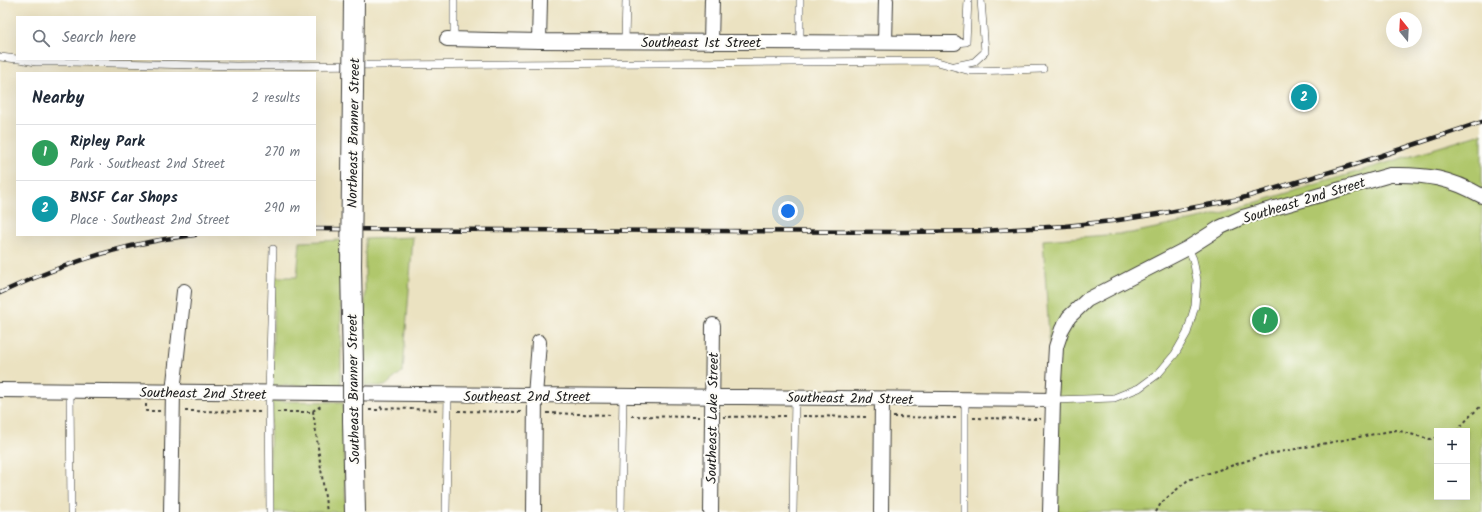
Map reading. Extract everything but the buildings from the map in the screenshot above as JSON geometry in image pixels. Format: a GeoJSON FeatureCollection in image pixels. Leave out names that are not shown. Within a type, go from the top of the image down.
{"type":"FeatureCollection","features":[{"type":"Feature","properties":{"kind":"main road","name":"Northeast Branner Street"},"geometry":{"type":"LineString","coordinates":[[351,266],[354,0]]}},
{"type":"Feature","properties":{"kind":"main road","name":"Southeast Branner Street"},"geometry":{"type":"LineString","coordinates":[[351,266],[353,366],[361,417],[355,512]]}},
{"type":"Feature","properties":{"kind":"street"},"geometry":{"type":"LineString","coordinates":[[539,41],[540,0]]}},
{"type":"Feature","properties":{"kind":"street"},"geometry":{"type":"LineString","coordinates":[[711,42],[712,0]]}},
{"type":"Feature","properties":{"kind":"street"},"geometry":{"type":"LineString","coordinates":[[885,42],[886,0]]}},
{"type":"Feature","properties":{"kind":"street","name":"Southeast 1st Street"},"geometry":{"type":"LineString","coordinates":[[450,40],[955,43]]}},
{"type":"Feature","properties":{"kind":"street","name":"Southeast 2nd Street"},"geometry":{"type":"LineString","coordinates":[[1050,512],[1056,347],[1062,329],[1069,317],[1087,300],[1188,248],[1221,227],[1243,217],[1390,175],[1419,175],[1447,180],[1482,196]]}},
{"type":"Feature","properties":{"kind":"street"},"geometry":{"type":"LineString","coordinates":[[171,512],[172,392],[184,291]]}},
{"type":"Feature","properties":{"kind":"street","name":"Southeast Lake Street"},"geometry":{"type":"LineString","coordinates":[[710,512],[713,325]]}},
{"type":"Feature","properties":{"kind":"street"},"geometry":{"type":"LineString","coordinates":[[534,512],[535,396],[539,342]]}},
{"type":"Feature","properties":{"kind":"street","name":"Southeast 2nd Street"},"geometry":{"type":"LineString","coordinates":[[0,390],[270,394],[1053,400]]}},
{"type":"Feature","properties":{"kind":"street"},"geometry":{"type":"LineString","coordinates":[[881,512],[882,399]]}},
{"type":"Feature","properties":{"kind":"lane"},"geometry":{"type":"LineString","coordinates":[[450,40],[454,0]]}},
{"type":"Feature","properties":{"kind":"lane"},"geometry":{"type":"LineString","coordinates":[[625,41],[626,0]]}},
{"type":"Feature","properties":{"kind":"lane"},"geometry":{"type":"LineString","coordinates":[[800,0],[800,42]]}},
{"type":"Feature","properties":{"kind":"lane"},"geometry":{"type":"LineString","coordinates":[[955,43],[966,42],[968,0]]}},
{"type":"Feature","properties":{"kind":"lane"},"geometry":{"type":"LineString","coordinates":[[952,66],[974,62],[985,52],[981,0]]}},
{"type":"Feature","properties":{"kind":"lane"},"geometry":{"type":"LineString","coordinates":[[0,57],[16,59]]}},
{"type":"Feature","properties":{"kind":"lane"},"geometry":{"type":"LineString","coordinates":[[24,60],[36,62],[236,66],[934,61],[970,71],[1043,69]]}},
{"type":"Feature","properties":{"kind":"lane"},"geometry":{"type":"LineString","coordinates":[[1053,400],[1114,398],[1139,388],[1158,374],[1174,354],[1187,332],[1195,306],[1198,280],[1193,258],[1188,248]]}},
{"type":"Feature","properties":{"kind":"lane"},"geometry":{"type":"LineString","coordinates":[[270,512],[270,394],[273,249]]}},
{"type":"Feature","properties":{"kind":"lane"},"geometry":{"type":"LineString","coordinates":[[70,391],[71,512]]}},
{"type":"Feature","properties":{"kind":"lane"},"geometry":{"type":"LineString","coordinates":[[446,512],[448,395]]}},
{"type":"Feature","properties":{"kind":"lane"},"geometry":{"type":"LineString","coordinates":[[621,512],[623,396]]}},
{"type":"Feature","properties":{"kind":"lane"},"geometry":{"type":"LineString","coordinates":[[793,512],[795,398]]}},
{"type":"Feature","properties":{"kind":"lane"},"geometry":{"type":"LineString","coordinates":[[965,399],[965,512]]}},
{"type":"Feature","properties":{"kind":"path"},"geometry":{"type":"LineString","coordinates":[[1460,428],[1482,405]]}},
{"type":"Feature","properties":{"kind":"path"},"geometry":{"type":"LineString","coordinates":[[361,417],[368,410],[378,410],[382,408]]}},
{"type":"Feature","properties":{"kind":"path"},"geometry":{"type":"LineString","coordinates":[[313,411],[327,512]]}},
{"type":"Feature","properties":{"kind":"path"},"geometry":{"type":"LineString","coordinates":[[1156,512],[1161,503],[1188,480],[1264,455],[1396,430],[1429,439],[1434,438]]}},
{"type":"Feature","properties":{"kind":"green space"},"geometry":{"type":"Polygon","coordinates":[[[1482,134],[1482,512],[1052,512],[1053,400],[1043,240],[1132,233],[1208,217],[1482,134]]]}},
{"type":"Feature","properties":{"kind":"green space"},"geometry":{"type":"Polygon","coordinates":[[[413,237],[403,371],[385,386],[365,386],[365,239],[413,237]]]}},
{"type":"Feature","properties":{"kind":"green space"},"geometry":{"type":"Polygon","coordinates":[[[341,240],[341,385],[272,386],[274,277],[297,277],[300,242],[341,240]]]}},
{"type":"Feature","properties":{"kind":"green space"},"geometry":{"type":"Polygon","coordinates":[[[271,401],[343,402],[346,512],[269,512],[271,401]]]}},
{"type":"Feature","properties":{"kind":"railway"},"geometry":{"type":"LineString","coordinates":[[316,229],[902,232],[983,231],[1065,226],[1164,213],[1239,199],[1347,167],[1482,122]]}},
{"type":"Feature","properties":{"kind":"railway"},"geometry":{"type":"LineString","coordinates":[[0,293],[23,282],[95,256],[145,243],[187,236]]}},
{"type":"Feature","properties":{"kind":"place","name":"BNSF Car Shops"},"geometry":{"type":"Point","coordinates":[1304,97]}},
{"type":"Feature","properties":{"kind":"place","name":"Ripley Park"},"geometry":{"type":"Point","coordinates":[1265,320]}}]}
